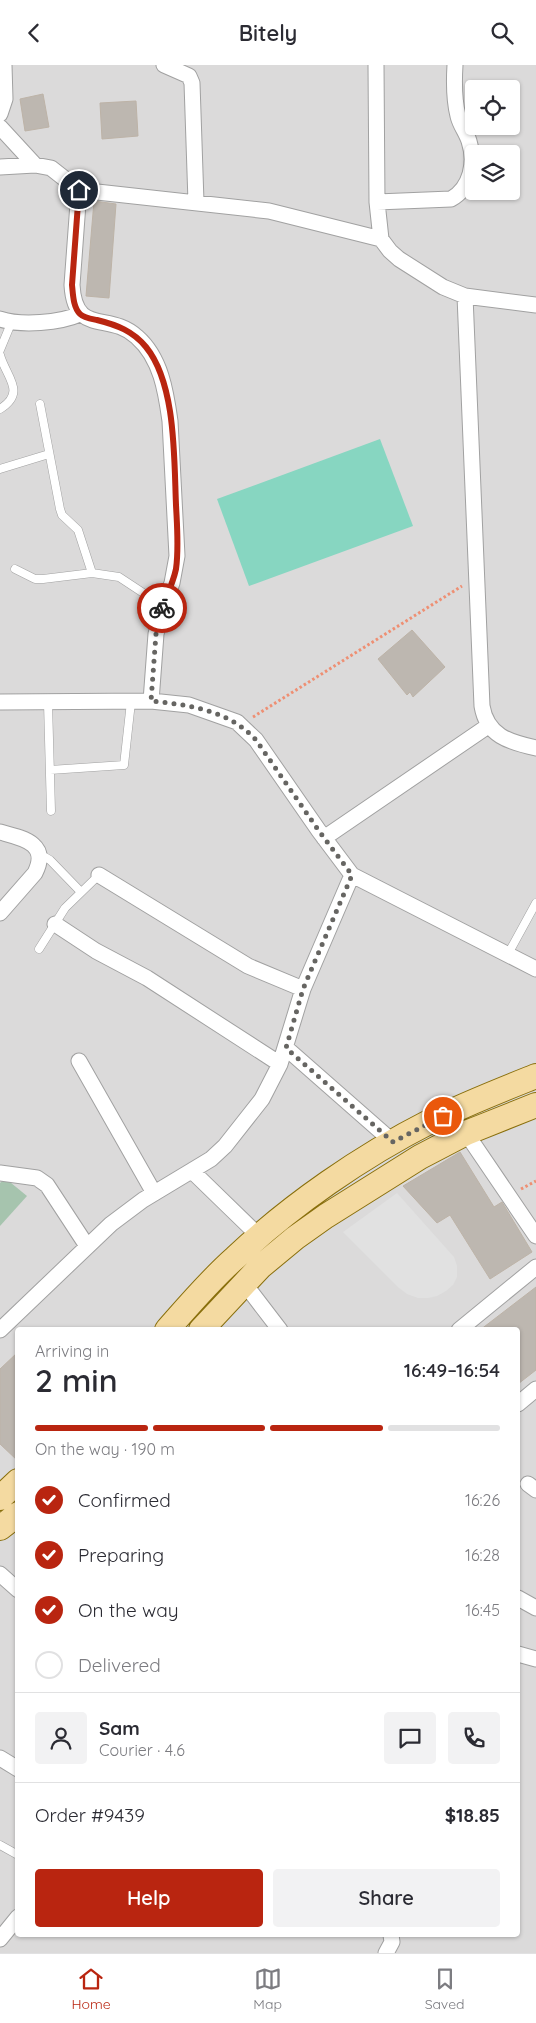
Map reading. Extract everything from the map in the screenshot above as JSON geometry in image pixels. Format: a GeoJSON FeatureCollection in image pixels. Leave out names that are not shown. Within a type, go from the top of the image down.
{"type":"FeatureCollection","features":[{"type":"Feature","properties":{"kind":"main road"},"geometry":{"type":"LineString","coordinates":[[170,1327],[213,1278],[259,1236],[280,1218],[340,1176],[393,1142],[455,1110],[536,1076]]}},
{"type":"Feature","properties":{"kind":"main road"},"geometry":{"type":"LineString","coordinates":[[204,1327],[244,1283],[280,1250],[326,1216],[420,1157],[466,1133],[536,1105]]}},
{"type":"Feature","properties":{"kind":"main road"},"geometry":{"type":"LineString","coordinates":[[0,1498],[15,1484]]}},
{"type":"Feature","properties":{"kind":"main road"},"geometry":{"type":"LineString","coordinates":[[0,1528],[15,1517]]}},
{"type":"Feature","properties":{"kind":"street"},"geometry":{"type":"LineString","coordinates":[[0,114],[5,99],[4,65]]}},
{"type":"Feature","properties":{"kind":"street"},"geometry":{"type":"LineString","coordinates":[[164,65],[189,76],[192,83],[196,201]]}},
{"type":"Feature","properties":{"kind":"street"},"geometry":{"type":"LineString","coordinates":[[376,65],[376,202],[381,239],[399,259],[443,287],[465,296],[536,305]]}},
{"type":"Feature","properties":{"kind":"street"},"geometry":{"type":"LineString","coordinates":[[376,202],[451,199],[460,194],[468,184],[471,169],[471,153],[469,141],[459,118],[456,105],[455,65]]}},
{"type":"Feature","properties":{"kind":"street"},"geometry":{"type":"LineString","coordinates":[[0,127],[35,165]]}},
{"type":"Feature","properties":{"kind":"street"},"geometry":{"type":"LineString","coordinates":[[0,167],[35,165],[51,168],[79,190],[196,201],[269,211],[381,239]]}},
{"type":"Feature","properties":{"kind":"street"},"geometry":{"type":"LineString","coordinates":[[79,190],[72,285],[73,299],[80,314],[126,330],[137,336],[158,365],[170,421],[177,533],[176,569],[163,606],[156,634],[151,701]]}},
{"type":"Feature","properties":{"kind":"street"},"geometry":{"type":"LineString","coordinates":[[465,296],[481,694],[484,718],[488,726],[504,738],[536,748]]}},
{"type":"Feature","properties":{"kind":"street"},"geometry":{"type":"LineString","coordinates":[[6,320],[67,320],[80,314]]}},
{"type":"Feature","properties":{"kind":"street"},"geometry":{"type":"LineString","coordinates":[[0,703],[151,701],[189,705],[222,716],[240,725],[256,740],[352,875],[536,969]]}},
{"type":"Feature","properties":{"kind":"street"},"geometry":{"type":"LineString","coordinates":[[324,838],[488,726]]}},
{"type":"Feature","properties":{"kind":"street"},"geometry":{"type":"LineString","coordinates":[[0,832],[31,843],[37,849],[39,857],[35,873],[0,913]]}},
{"type":"Feature","properties":{"kind":"street"},"geometry":{"type":"LineString","coordinates":[[99,875],[248,966],[303,989]]}},
{"type":"Feature","properties":{"kind":"street"},"geometry":{"type":"LineString","coordinates":[[0,1330],[122,1215],[154,1193],[211,1159],[240,1128],[262,1099],[280,1063],[303,989],[352,875]]}},
{"type":"Feature","properties":{"kind":"street"},"geometry":{"type":"LineString","coordinates":[[55,924],[96,951],[147,978],[280,1063]]}},
{"type":"Feature","properties":{"kind":"street"},"geometry":{"type":"LineString","coordinates":[[286,1048],[393,1142]]}},
{"type":"Feature","properties":{"kind":"street"},"geometry":{"type":"LineString","coordinates":[[79,1061],[154,1193]]}},
{"type":"Feature","properties":{"kind":"street"},"geometry":{"type":"LineString","coordinates":[[466,1133],[536,1236]]}},
{"type":"Feature","properties":{"kind":"street"},"geometry":{"type":"LineString","coordinates":[[192,1171],[259,1236]]}},
{"type":"Feature","properties":{"kind":"street"},"geometry":{"type":"LineString","coordinates":[[0,1173],[37,1177],[47,1185],[87,1246]]}},
{"type":"Feature","properties":{"kind":"street"},"geometry":{"type":"LineString","coordinates":[[463,1327],[536,1267]]}},
{"type":"Feature","properties":{"kind":"street"},"geometry":{"type":"LineString","coordinates":[[244,1283],[278,1327]]}},
{"type":"Feature","properties":{"kind":"street"},"geometry":{"type":"LineString","coordinates":[[520,1402],[536,1389]]}},
{"type":"Feature","properties":{"kind":"street"},"geometry":{"type":"LineString","coordinates":[[0,1574],[15,1587]]}},
{"type":"Feature","properties":{"kind":"street"},"geometry":{"type":"LineString","coordinates":[[520,1599],[536,1608]]}},
{"type":"Feature","properties":{"kind":"street"},"geometry":{"type":"LineString","coordinates":[[520,1655],[536,1659]]}},
{"type":"Feature","properties":{"kind":"street"},"geometry":{"type":"LineString","coordinates":[[0,1758],[15,1767]]}},
{"type":"Feature","properties":{"kind":"street"},"geometry":{"type":"LineString","coordinates":[[0,1939],[15,1921]]}},
{"type":"Feature","properties":{"kind":"street"},"geometry":{"type":"LineString","coordinates":[[386,1953],[392,1942],[391,1937]]}},
{"type":"Feature","properties":{"kind":"lane"},"geometry":{"type":"LineString","coordinates":[[0,350],[6,320]]}},
{"type":"Feature","properties":{"kind":"lane"},"geometry":{"type":"LineString","coordinates":[[0,355],[14,388],[13,397],[8,404],[0,409]]}},
{"type":"Feature","properties":{"kind":"lane"},"geometry":{"type":"LineString","coordinates":[[40,404],[60,509],[62,515],[78,530],[92,573]]}},
{"type":"Feature","properties":{"kind":"lane"},"geometry":{"type":"LineString","coordinates":[[0,469],[49,454]]}},
{"type":"Feature","properties":{"kind":"lane"},"geometry":{"type":"LineString","coordinates":[[15,569],[35,579],[92,573],[119,577],[163,606]]}},
{"type":"Feature","properties":{"kind":"lane"},"geometry":{"type":"LineString","coordinates":[[50,771],[124,765],[131,702]]}},
{"type":"Feature","properties":{"kind":"lane"},"geometry":{"type":"LineString","coordinates":[[48,703],[50,811]]}},
{"type":"Feature","properties":{"kind":"lane"},"geometry":{"type":"LineString","coordinates":[[39,857],[45,857],[50,860],[80,891]]}},
{"type":"Feature","properties":{"kind":"lane"},"geometry":{"type":"LineString","coordinates":[[39,949],[64,908],[99,875]]}},
{"type":"Feature","properties":{"kind":"lane"},"geometry":{"type":"LineString","coordinates":[[508,954],[536,903]]}},
{"type":"Feature","properties":{"kind":"lane"},"geometry":{"type":"LineString","coordinates":[[0,1845],[15,1853]]}},
{"type":"Feature","properties":{"kind":"path"},"geometry":{"type":"LineString","coordinates":[[240,725],[477,577]]}},
{"type":"Feature","properties":{"kind":"shaded area"},"geometry":{"type":"Polygon","coordinates":[[[0,65],[536,65],[536,1953],[0,1953],[0,65]]]}},
{"type":"Feature","properties":{"kind":"shaded area"},"geometry":{"type":"Polygon","coordinates":[[[397,1193],[454,1257],[457,1266],[457,1277],[453,1285],[437,1296],[418,1298],[407,1294],[343,1232],[397,1193]]]}},
{"type":"Feature","properties":{"kind":"green space"},"geometry":{"type":"Polygon","coordinates":[[[380,439],[413,526],[249,586],[217,499],[380,439]]]}},
{"type":"Feature","properties":{"kind":"green space"},"geometry":{"type":"Polygon","coordinates":[[[5,1178],[27,1196],[0,1226],[0,1183],[5,1178]]]}},
{"type":"Feature","properties":{"kind":"building"},"geometry":{"type":"Polygon","coordinates":[[[43,94],[49,127],[25,131],[20,99],[43,94]]]}},
{"type":"Feature","properties":{"kind":"building"},"geometry":{"type":"Polygon","coordinates":[[[136,101],[138,136],[102,139],[100,103],[136,101]]]}},
{"type":"Feature","properties":{"kind":"building"},"geometry":{"type":"Polygon","coordinates":[[[94,201],[116,204],[109,298],[86,296],[94,201]]]}},
{"type":"Feature","properties":{"kind":"building"},"geometry":{"type":"Polygon","coordinates":[[[412,630],[445,667],[413,697],[410,692],[407,695],[378,659],[412,630]]]}},
{"type":"Feature","properties":{"kind":"building"},"geometry":{"type":"Polygon","coordinates":[[[460,1152],[494,1207],[502,1202],[532,1252],[490,1279],[450,1215],[437,1223],[403,1186],[460,1152]]]}},
{"type":"Feature","properties":{"kind":"building"},"geometry":{"type":"Polygon","coordinates":[[[536,1287],[536,1370],[520,1382],[520,1327],[484,1327],[536,1287]]]}},
{"type":"Feature","properties":{"kind":"building"},"geometry":{"type":"Polygon","coordinates":[[[15,1355],[15,1458],[0,1444],[0,1369],[15,1355]]]}},
{"type":"Feature","properties":{"kind":"way so far"},"geometry":{"type":"LineString","coordinates":[[162,608],[156,634],[151,701],[189,705],[237,722],[246,729],[256,740],[352,875],[303,989],[286,1048],[393,1142],[430,1121],[443,1116]]}},
{"type":"Feature","properties":{"kind":"route"},"geometry":{"type":"LineString","coordinates":[[79,190],[72,285],[73,299],[76,307],[80,314],[87,318],[126,330],[137,336],[158,365],[167,401],[174,471],[177,556],[172,583],[162,608]]}}]}
